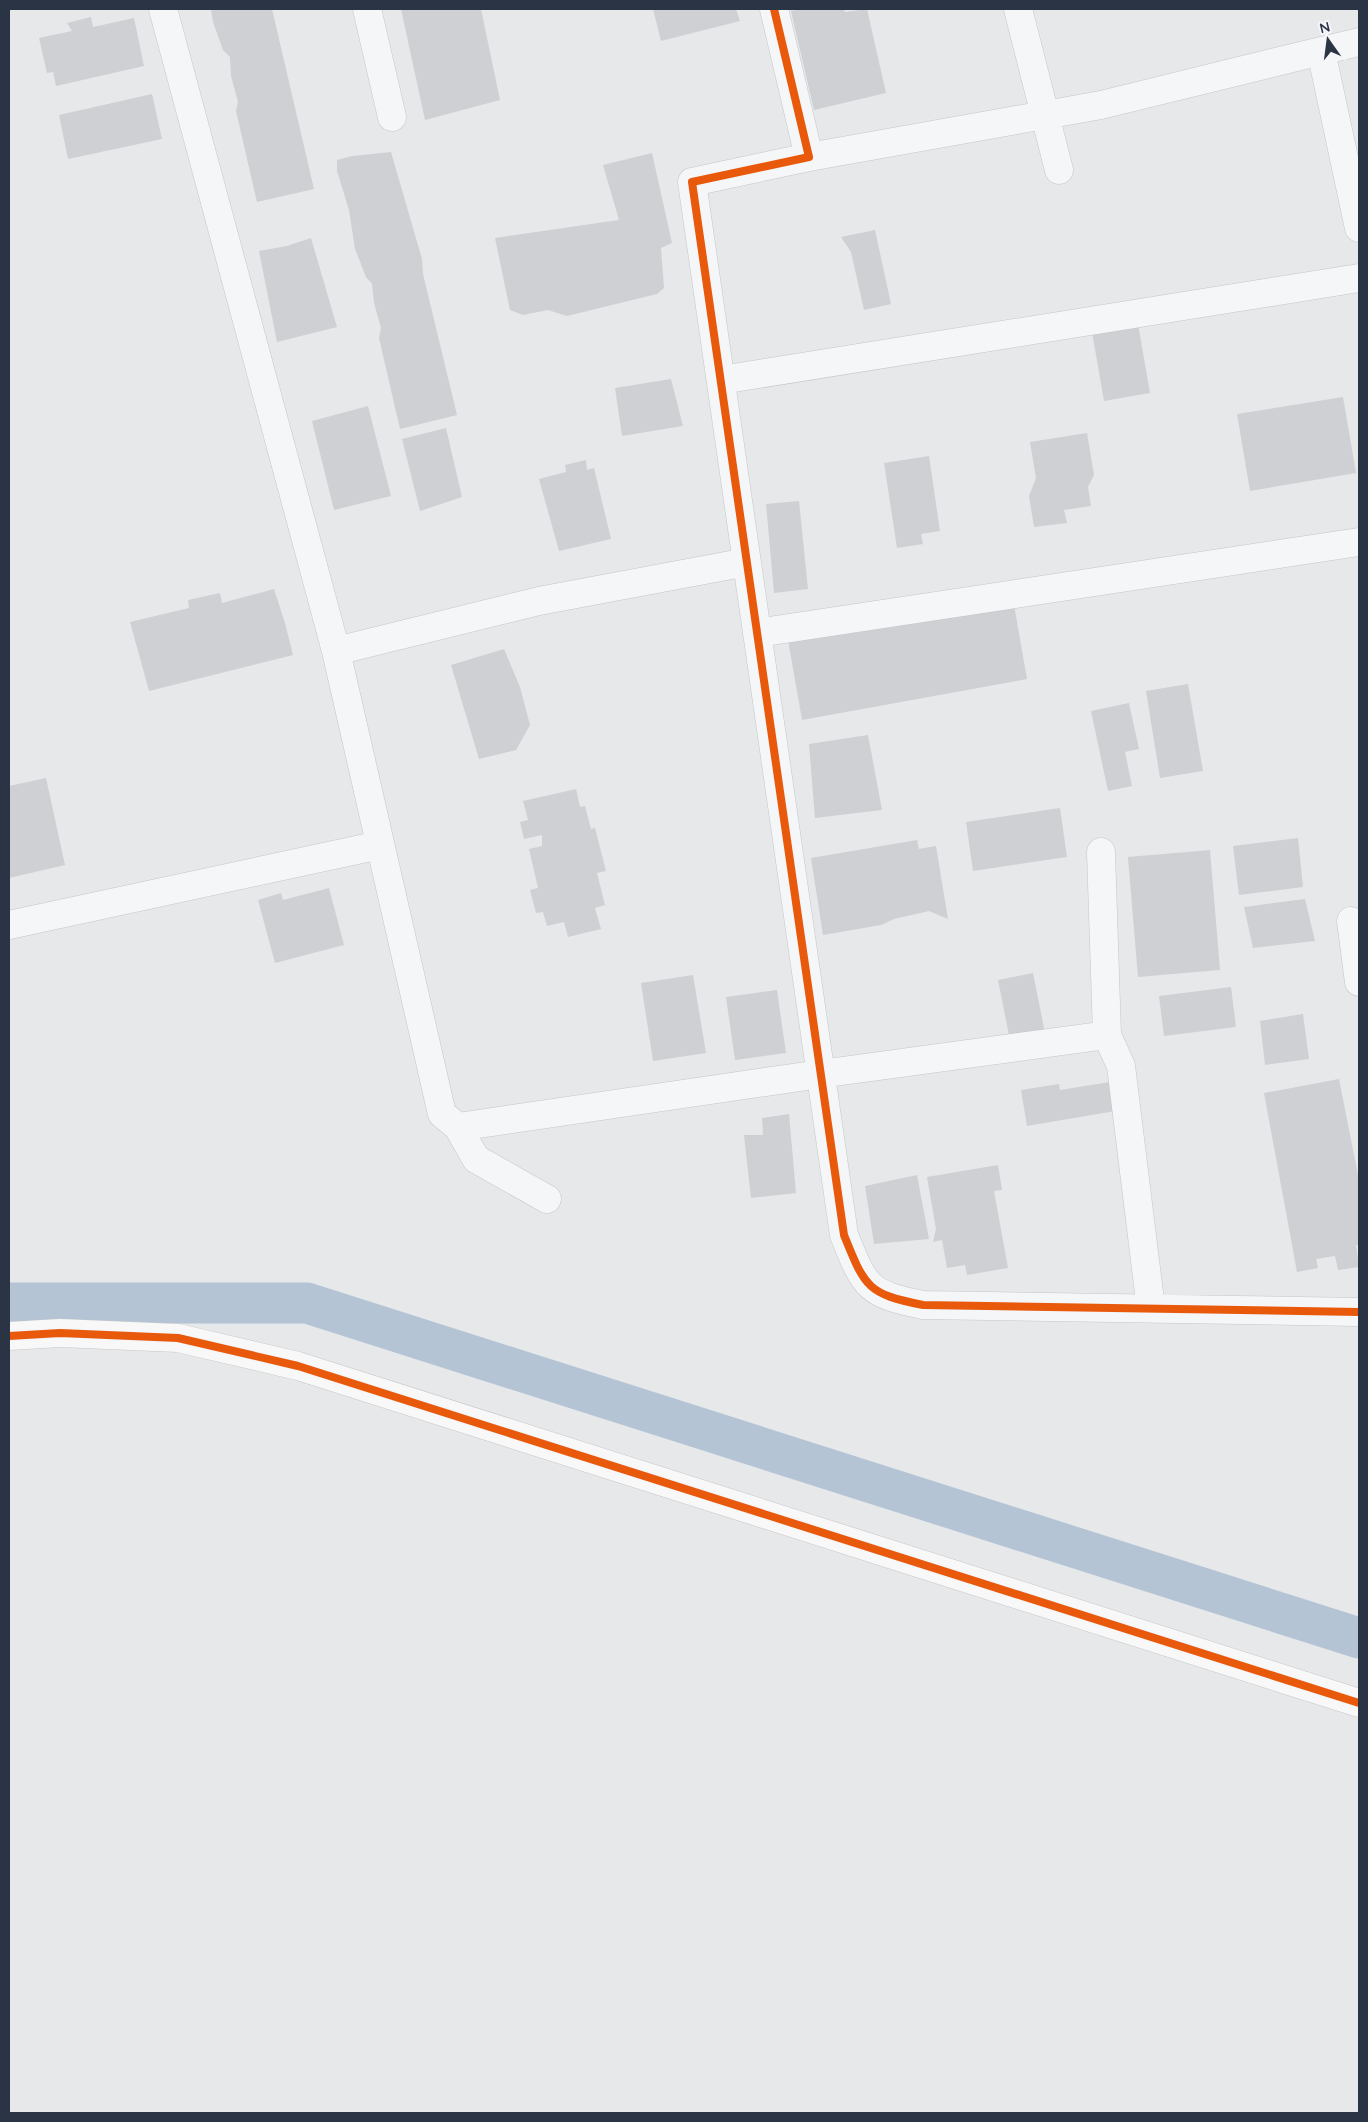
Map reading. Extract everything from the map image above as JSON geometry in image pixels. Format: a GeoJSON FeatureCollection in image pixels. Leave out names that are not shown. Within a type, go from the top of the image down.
{"type":"FeatureCollection","features":[{"type":"Feature","properties":{"kind":"street"},"geometry":{"type":"LineString","coordinates":[[163,9],[336,651],[442,1114],[458,1127],[476,1159],[547,1199]]}},
{"type":"Feature","properties":{"kind":"street"},"geometry":{"type":"LineString","coordinates":[[367,9],[392,117]]}},
{"type":"Feature","properties":{"kind":"street"},"geometry":{"type":"LineString","coordinates":[[774,9],[809,158]]}},
{"type":"Feature","properties":{"kind":"street"},"geometry":{"type":"LineString","coordinates":[[1018,9],[1059,170]]}},
{"type":"Feature","properties":{"kind":"street"},"geometry":{"type":"LineString","coordinates":[[1359,42],[1101,105],[809,158],[692,182],[844,1236],[857,1268],[868,1285],[882,1295],[923,1305],[1359,1312]]}},
{"type":"Feature","properties":{"kind":"street"},"geometry":{"type":"LineString","coordinates":[[1321,50],[1359,228]]}},
{"type":"Feature","properties":{"kind":"street"},"geometry":{"type":"LineString","coordinates":[[721,380],[1359,278]]}},
{"type":"Feature","properties":{"kind":"street"},"geometry":{"type":"LineString","coordinates":[[757,633],[1359,542]]}},
{"type":"Feature","properties":{"kind":"street"},"geometry":{"type":"LineString","coordinates":[[336,651],[540,601],[747,562]]}},
{"type":"Feature","properties":{"kind":"street"},"geometry":{"type":"LineString","coordinates":[[9,925],[380,845]]}},
{"type":"Feature","properties":{"kind":"street"},"geometry":{"type":"LineString","coordinates":[[1102,852],[1107,1035],[1121,1066],[1151,1309]]}},
{"type":"Feature","properties":{"kind":"street"},"geometry":{"type":"LineString","coordinates":[[1351,921],[1359,982]]}},
{"type":"Feature","properties":{"kind":"street"},"geometry":{"type":"LineString","coordinates":[[458,1127],[820,1074],[1107,1035]]}},
{"type":"Feature","properties":{"kind":"street"},"geometry":{"type":"LineString","coordinates":[[9,1336],[60,1333],[178,1338],[298,1366],[1359,1703]]}},
{"type":"Feature","properties":{"kind":"building"},"geometry":{"type":"Polygon","coordinates":[[[211,9],[272,9],[314,189],[257,202],[236,111],[238,102],[231,76],[230,57],[223,50],[213,22],[211,9]]]}},
{"type":"Feature","properties":{"kind":"building"},"geometry":{"type":"Polygon","coordinates":[[[401,9],[481,9],[500,100],[425,120],[401,9]]]}},
{"type":"Feature","properties":{"kind":"building"},"geometry":{"type":"Polygon","coordinates":[[[653,9],[736,9],[740,21],[661,41],[653,9]]]}},
{"type":"Feature","properties":{"kind":"building"},"geometry":{"type":"Polygon","coordinates":[[[801,9],[844,9],[845,12],[867,9],[886,93],[814,110],[791,11],[801,9]]]}},
{"type":"Feature","properties":{"kind":"building"},"geometry":{"type":"Polygon","coordinates":[[[91,17],[93,27],[134,18],[144,66],[56,86],[53,72],[47,73],[39,38],[72,31],[67,23],[91,17]]]}},
{"type":"Feature","properties":{"kind":"building"},"geometry":{"type":"Polygon","coordinates":[[[152,94],[162,139],[68,159],[59,115],[152,94]]]}},
{"type":"Feature","properties":{"kind":"building"},"geometry":{"type":"Polygon","coordinates":[[[391,152],[422,259],[423,274],[457,415],[400,429],[379,338],[381,328],[374,303],[372,284],[366,277],[355,249],[349,210],[337,171],[337,160],[352,156],[391,152]]]}},
{"type":"Feature","properties":{"kind":"building"},"geometry":{"type":"Polygon","coordinates":[[[652,153],[672,243],[661,248],[664,288],[657,294],[567,316],[548,310],[523,315],[510,310],[495,238],[619,220],[603,165],[652,153]]]}},
{"type":"Feature","properties":{"kind":"building"},"geometry":{"type":"Polygon","coordinates":[[[875,230],[891,304],[864,310],[851,252],[841,237],[875,230]]]}},
{"type":"Feature","properties":{"kind":"building"},"geometry":{"type":"Polygon","coordinates":[[[311,238],[337,327],[277,342],[259,251],[287,246],[311,238]]]}},
{"type":"Feature","properties":{"kind":"building"},"geometry":{"type":"Polygon","coordinates":[[[1138,324],[1150,393],[1104,401],[1092,332],[1138,324]]]}},
{"type":"Feature","properties":{"kind":"building"},"geometry":{"type":"Polygon","coordinates":[[[671,379],[683,426],[622,436],[615,388],[671,379]]]}},
{"type":"Feature","properties":{"kind":"building"},"geometry":{"type":"Polygon","coordinates":[[[1343,397],[1356,473],[1250,491],[1237,414],[1343,397]]]}},
{"type":"Feature","properties":{"kind":"building"},"geometry":{"type":"Polygon","coordinates":[[[368,406],[391,496],[334,510],[312,421],[368,406]]]}},
{"type":"Feature","properties":{"kind":"building"},"geometry":{"type":"Polygon","coordinates":[[[446,428],[462,497],[420,511],[402,439],[446,428]]]}},
{"type":"Feature","properties":{"kind":"building"},"geometry":{"type":"Polygon","coordinates":[[[1087,433],[1094,475],[1088,487],[1091,506],[1064,510],[1067,523],[1034,527],[1029,496],[1036,478],[1030,442],[1087,433]]]}},
{"type":"Feature","properties":{"kind":"building"},"geometry":{"type":"Polygon","coordinates":[[[929,456],[940,531],[921,534],[923,544],[897,548],[884,463],[929,456]]]}},
{"type":"Feature","properties":{"kind":"building"},"geometry":{"type":"Polygon","coordinates":[[[586,460],[587,470],[594,468],[611,539],[559,551],[539,479],[566,472],[565,465],[586,460]]]}},
{"type":"Feature","properties":{"kind":"building"},"geometry":{"type":"Polygon","coordinates":[[[799,501],[808,589],[774,593],[766,504],[799,501]]]}},
{"type":"Feature","properties":{"kind":"building"},"geometry":{"type":"Polygon","coordinates":[[[274,589],[293,655],[149,691],[130,622],[189,608],[188,600],[220,593],[222,603],[274,589]]]}},
{"type":"Feature","properties":{"kind":"building"},"geometry":{"type":"Polygon","coordinates":[[[1013,599],[1027,679],[802,720],[788,640],[1013,599]]]}},
{"type":"Feature","properties":{"kind":"building"},"geometry":{"type":"Polygon","coordinates":[[[504,649],[520,687],[530,725],[516,750],[479,759],[451,665],[504,649]]]}},
{"type":"Feature","properties":{"kind":"building"},"geometry":{"type":"Polygon","coordinates":[[[1188,684],[1203,771],[1160,778],[1146,691],[1188,684]]]}},
{"type":"Feature","properties":{"kind":"building"},"geometry":{"type":"Polygon","coordinates":[[[1129,703],[1139,749],[1125,752],[1132,786],[1108,791],[1091,711],[1129,703]]]}},
{"type":"Feature","properties":{"kind":"building"},"geometry":{"type":"Polygon","coordinates":[[[868,735],[882,810],[815,818],[809,744],[868,735]]]}},
{"type":"Feature","properties":{"kind":"building"},"geometry":{"type":"Polygon","coordinates":[[[46,778],[65,865],[9,878],[9,786],[46,778]]]}},
{"type":"Feature","properties":{"kind":"building"},"geometry":{"type":"Polygon","coordinates":[[[576,789],[580,807],[585,806],[591,829],[595,828],[606,871],[597,873],[605,905],[595,908],[601,929],[568,937],[564,922],[547,926],[543,912],[536,913],[530,890],[538,888],[529,849],[542,846],[542,835],[524,839],[520,822],[528,820],[523,801],[576,789]]]}},
{"type":"Feature","properties":{"kind":"building"},"geometry":{"type":"Polygon","coordinates":[[[1060,808],[1067,857],[973,871],[966,822],[1060,808]]]}},
{"type":"Feature","properties":{"kind":"building"},"geometry":{"type":"Polygon","coordinates":[[[1298,838],[1303,887],[1239,895],[1233,846],[1298,838]]]}},
{"type":"Feature","properties":{"kind":"building"},"geometry":{"type":"Polygon","coordinates":[[[917,840],[919,849],[936,846],[948,919],[929,911],[894,919],[881,925],[823,935],[811,858],[917,840]]]}},
{"type":"Feature","properties":{"kind":"building"},"geometry":{"type":"Polygon","coordinates":[[[1210,850],[1220,970],[1138,977],[1128,857],[1210,850]]]}},
{"type":"Feature","properties":{"kind":"building"},"geometry":{"type":"Polygon","coordinates":[[[329,888],[344,945],[275,963],[258,900],[281,893],[283,900],[329,888]]]}},
{"type":"Feature","properties":{"kind":"building"},"geometry":{"type":"Polygon","coordinates":[[[1305,899],[1315,941],[1253,948],[1244,907],[1305,899]]]}},
{"type":"Feature","properties":{"kind":"building"},"geometry":{"type":"Polygon","coordinates":[[[1033,973],[1045,1033],[1010,1040],[998,980],[1033,973]]]}},
{"type":"Feature","properties":{"kind":"building"},"geometry":{"type":"Polygon","coordinates":[[[693,975],[706,1053],[653,1061],[641,983],[693,975]]]}},
{"type":"Feature","properties":{"kind":"building"},"geometry":{"type":"Polygon","coordinates":[[[1231,987],[1236,1027],[1164,1036],[1159,996],[1231,987]]]}},
{"type":"Feature","properties":{"kind":"building"},"geometry":{"type":"Polygon","coordinates":[[[777,990],[786,1053],[735,1060],[726,997],[777,990]]]}},
{"type":"Feature","properties":{"kind":"building"},"geometry":{"type":"Polygon","coordinates":[[[1303,1014],[1309,1059],[1265,1065],[1260,1021],[1303,1014]]]}},
{"type":"Feature","properties":{"kind":"building"},"geometry":{"type":"Polygon","coordinates":[[[1339,1079],[1359,1180],[1359,1245],[1356,1245],[1359,1267],[1338,1270],[1335,1256],[1316,1259],[1318,1268],[1297,1272],[1264,1093],[1339,1079]]]}},
{"type":"Feature","properties":{"kind":"building"},"geometry":{"type":"Polygon","coordinates":[[[1116,1081],[1121,1110],[1027,1126],[1021,1090],[1059,1084],[1060,1090],[1116,1081]]]}},
{"type":"Feature","properties":{"kind":"building"},"geometry":{"type":"Polygon","coordinates":[[[789,1114],[796,1193],[751,1198],[744,1135],[763,1135],[762,1118],[789,1114]]]}},
{"type":"Feature","properties":{"kind":"building"},"geometry":{"type":"Polygon","coordinates":[[[998,1165],[1002,1190],[994,1191],[1008,1268],[967,1275],[965,1265],[947,1268],[942,1240],[933,1242],[936,1229],[927,1177],[998,1165]]]}},
{"type":"Feature","properties":{"kind":"building"},"geometry":{"type":"Polygon","coordinates":[[[917,1175],[929,1239],[874,1244],[865,1186],[917,1175]]]}},
{"type":"Feature","properties":{"kind":"waterway"},"geometry":{"type":"LineString","coordinates":[[9,1303],[307,1303],[1359,1638]]}},
{"type":"Feature","properties":{"kind":"cycle path"},"geometry":{"type":"LineString","coordinates":[[774,9],[809,157],[692,182],[844,1235],[857,1266],[863,1277],[879,1292],[890,1297],[923,1305],[1359,1312]]}},
{"type":"Feature","properties":{"kind":"cycle path"},"geometry":{"type":"LineString","coordinates":[[9,1336],[60,1333],[178,1338],[298,1366],[1359,1703]]}}]}
